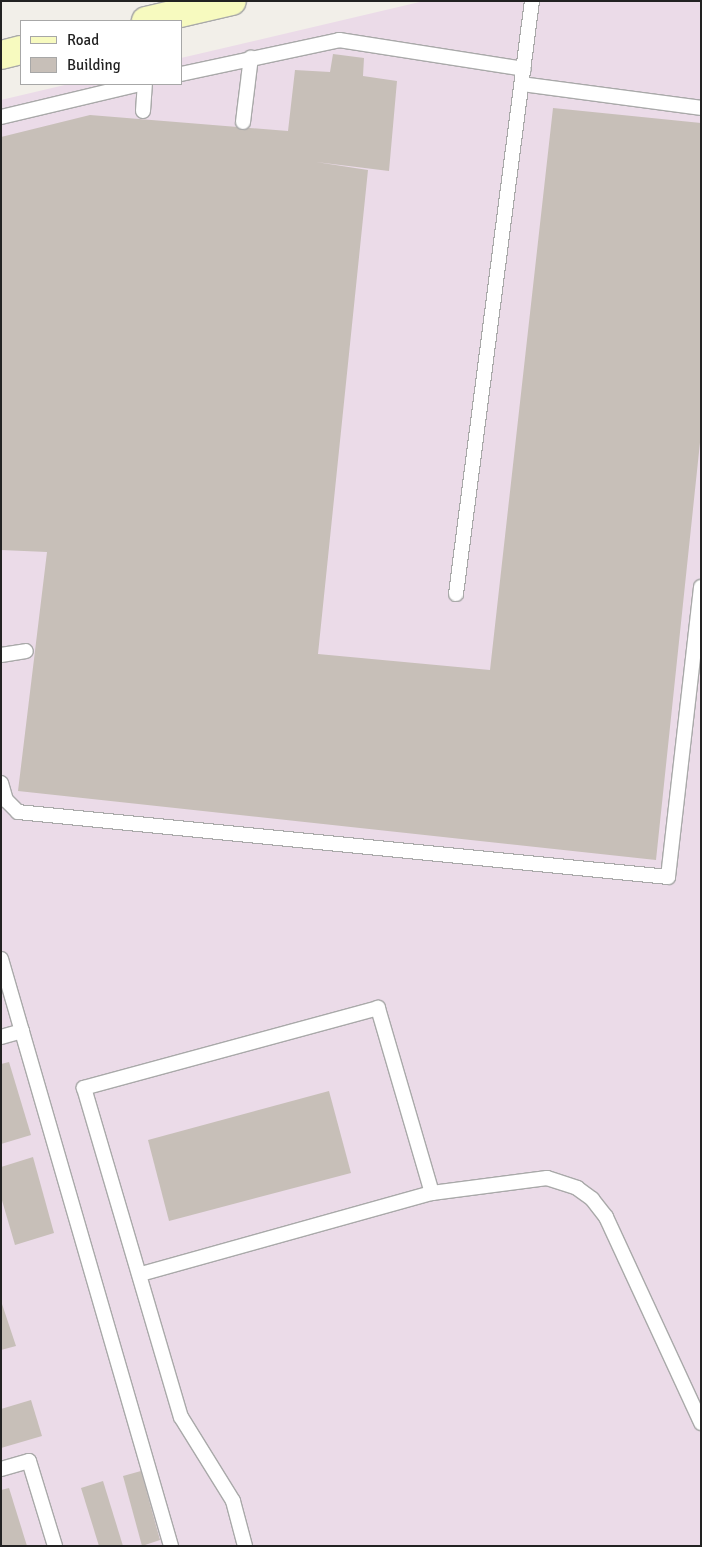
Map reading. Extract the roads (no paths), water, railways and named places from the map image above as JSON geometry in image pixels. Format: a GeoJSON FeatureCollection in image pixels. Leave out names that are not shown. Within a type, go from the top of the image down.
{"type":"FeatureCollection","features":[{"type":"Feature","properties":{"kind":"street"},"geometry":{"type":"LineString","coordinates":[[150,20],[232,1]]}},
{"type":"Feature","properties":{"kind":"street"},"geometry":{"type":"LineString","coordinates":[[1,55],[20,50]]}},
{"type":"Feature","properties":{"kind":"lane"},"geometry":{"type":"LineString","coordinates":[[456,594],[532,1]]}},
{"type":"Feature","properties":{"kind":"lane"},"geometry":{"type":"LineString","coordinates":[[182,74],[251,57],[338,40],[524,69]]}},
{"type":"Feature","properties":{"kind":"lane"},"geometry":{"type":"LineString","coordinates":[[243,122],[251,57]]}},
{"type":"Feature","properties":{"kind":"lane"},"geometry":{"type":"LineString","coordinates":[[522,84],[701,108]]}},
{"type":"Feature","properties":{"kind":"lane"},"geometry":{"type":"LineString","coordinates":[[1,117],[136,85]]}},
{"type":"Feature","properties":{"kind":"lane"},"geometry":{"type":"LineString","coordinates":[[143,111],[145,85]]}},
{"type":"Feature","properties":{"kind":"lane"},"geometry":{"type":"LineString","coordinates":[[1,783],[6,800],[18,812],[668,877],[701,587]]}},
{"type":"Feature","properties":{"kind":"lane"},"geometry":{"type":"LineString","coordinates":[[1,655],[26,652]]}},
{"type":"Feature","properties":{"kind":"lane"},"geometry":{"type":"LineString","coordinates":[[1,959],[171,1546]]}},
{"type":"Feature","properties":{"kind":"lane"},"geometry":{"type":"LineString","coordinates":[[245,1546],[233,1501],[181,1417],[141,1274],[84,1088],[378,1008],[432,1193]]}},
{"type":"Feature","properties":{"kind":"lane"},"geometry":{"type":"LineString","coordinates":[[1,1037],[22,1031]]}},
{"type":"Feature","properties":{"kind":"lane"},"geometry":{"type":"LineString","coordinates":[[141,1274],[432,1193],[547,1178],[577,1188],[592,1199],[606,1217],[701,1423]]}},
{"type":"Feature","properties":{"kind":"lane"},"geometry":{"type":"LineString","coordinates":[[1,1469],[29,1461],[55,1546]]}}]}
